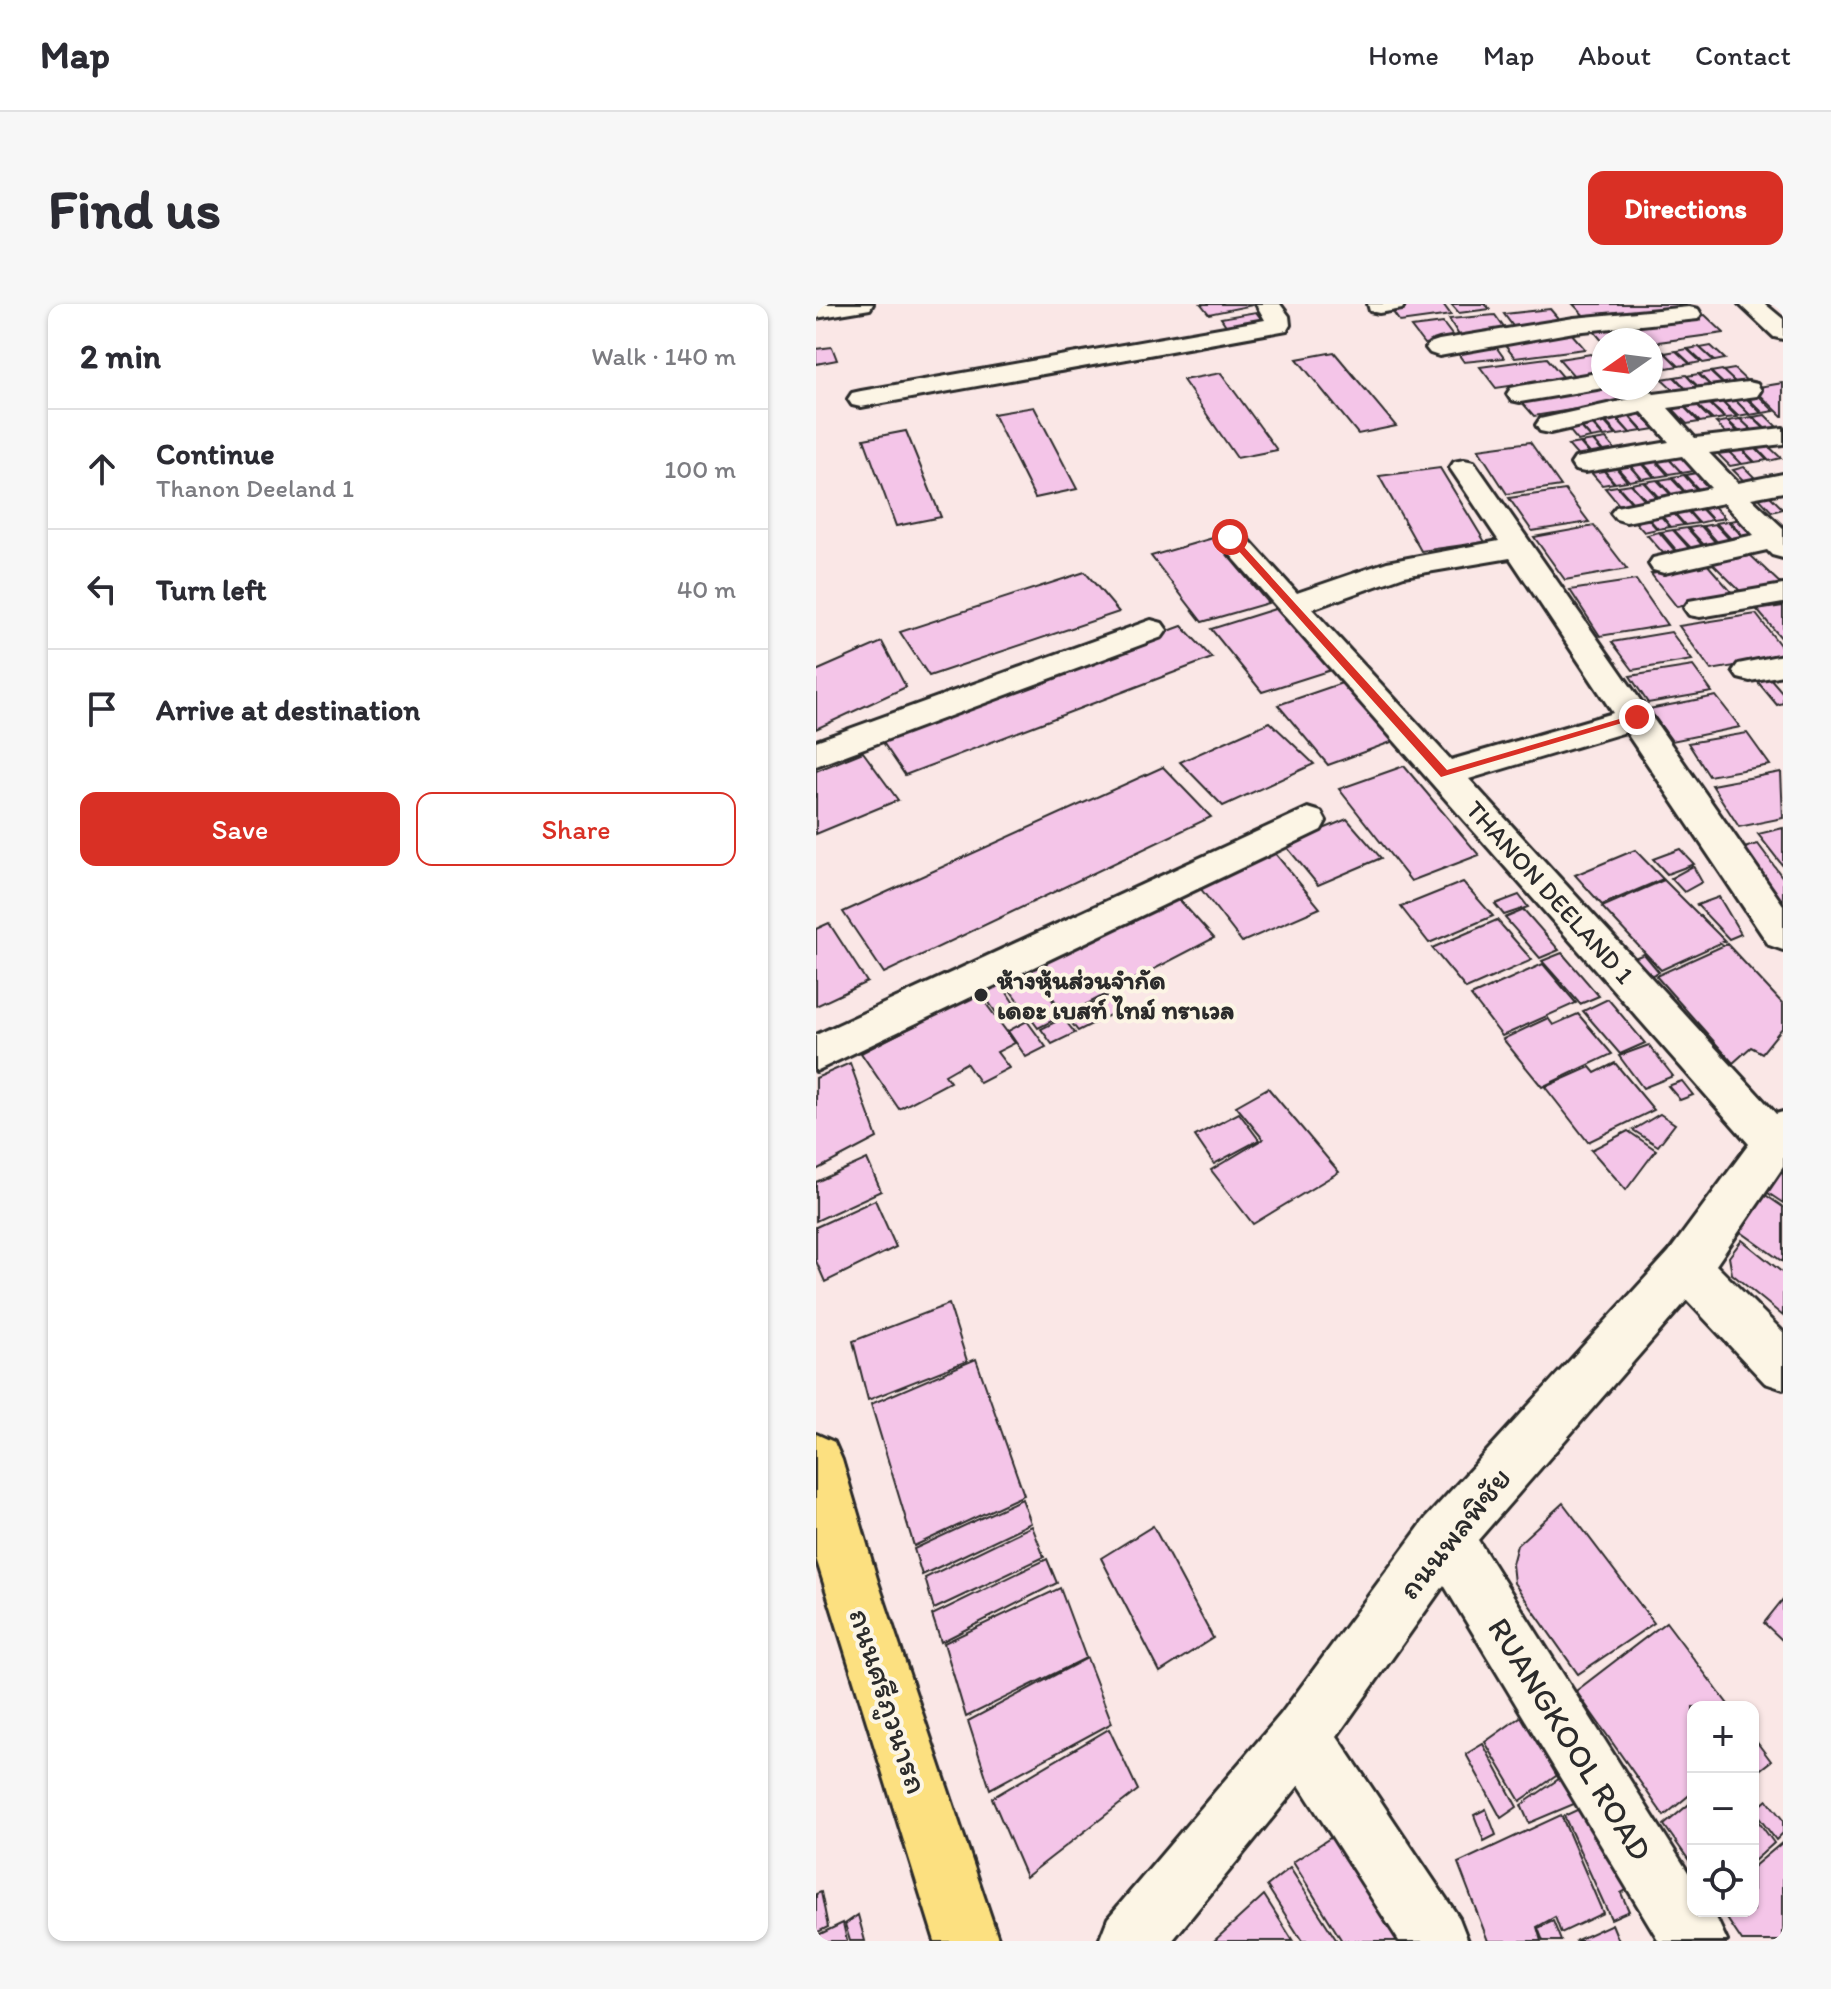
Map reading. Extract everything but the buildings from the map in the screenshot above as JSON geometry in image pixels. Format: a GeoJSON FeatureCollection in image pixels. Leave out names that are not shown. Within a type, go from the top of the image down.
{"type":"FeatureCollection","features":[{"type":"Feature","properties":{"kind":"main road","name":"ถนนศรีภูวนารถ"},"geometry":{"type":"LineString","coordinates":[[816,1460],[850,1582],[967,1941]]}},
{"type":"Feature","properties":{"kind":"street"},"geometry":{"type":"LineString","coordinates":[[816,311],[861,304]]}},
{"type":"Feature","properties":{"kind":"street"},"geometry":{"type":"LineString","coordinates":[[861,399],[1278,325],[1277,316],[1268,304]]}},
{"type":"Feature","properties":{"kind":"street"},"geometry":{"type":"LineString","coordinates":[[1556,304],[1591,343]]}},
{"type":"Feature","properties":{"kind":"street"},"geometry":{"type":"LineString","coordinates":[[1751,304],[1783,332]]}},
{"type":"Feature","properties":{"kind":"street"},"geometry":{"type":"LineString","coordinates":[[1439,348],[1574,325],[1689,314]]}},
{"type":"Feature","properties":{"kind":"street"},"geometry":{"type":"LineString","coordinates":[[1520,394],[1591,382]]}},
{"type":"Feature","properties":{"kind":"street"},"geometry":{"type":"LineString","coordinates":[[1663,395],[1748,390]]}},
{"type":"Feature","properties":{"kind":"street"},"geometry":{"type":"LineString","coordinates":[[1550,425],[1628,400]]}},
{"type":"Feature","properties":{"kind":"street"},"geometry":{"type":"LineString","coordinates":[[1645,400],[1780,541]]}},
{"type":"Feature","properties":{"kind":"street"},"geometry":{"type":"LineString","coordinates":[[1585,464],[1687,447],[1783,436]]}},
{"type":"Feature","properties":{"kind":"street"},"geometry":{"type":"LineString","coordinates":[[1464,468],[1637,717],[1783,935]]}},
{"type":"Feature","properties":{"kind":"street"},"geometry":{"type":"LineString","coordinates":[[1626,513],[1783,483]]}},
{"type":"Feature","properties":{"kind":"street","name":"THANON DEELAND 1"},"geometry":{"type":"LineString","coordinates":[[1230,537],[1778,1136]]}},
{"type":"Feature","properties":{"kind":"street"},"geometry":{"type":"LineString","coordinates":[[1664,564],[1780,541]]}},
{"type":"Feature","properties":{"kind":"street"},"geometry":{"type":"LineString","coordinates":[[1292,605],[1398,568],[1519,547]]}},
{"type":"Feature","properties":{"kind":"street"},"geometry":{"type":"LineString","coordinates":[[1700,608],[1783,594]]}},
{"type":"Feature","properties":{"kind":"street"},"geometry":{"type":"LineString","coordinates":[[816,754],[1151,630]]}},
{"type":"Feature","properties":{"kind":"street"},"geometry":{"type":"LineString","coordinates":[[1750,671],[1783,665]]}},
{"type":"Feature","properties":{"kind":"street"},"geometry":{"type":"LineString","coordinates":[[1445,774],[1637,717]]}},
{"type":"Feature","properties":{"kind":"street"},"geometry":{"type":"LineString","coordinates":[[816,1054],[1308,821]]}},
{"type":"Feature","properties":{"kind":"street","name":"ถนนพลพิชัย"},"geometry":{"type":"LineString","coordinates":[[1131,1941],[1302,1735],[1445,1537],[1686,1267],[1727,1214],[1778,1136]]}},
{"type":"Feature","properties":{"kind":"street"},"geometry":{"type":"LineString","coordinates":[[1686,1267],[1783,1366]]}},
{"type":"Feature","properties":{"kind":"street","name":"RUANGKOOL ROAD"},"geometry":{"type":"LineString","coordinates":[[1445,1537],[1695,1941]]}},
{"type":"Feature","properties":{"kind":"street"},"geometry":{"type":"LineString","coordinates":[[1302,1735],[1436,1941]]}},
{"type":"Feature","properties":{"kind":"place","name":"ห้างหุ้นส่วนจำกัด เดอะ เบสท์ ไทม์ ทราเวล"},"geometry":{"type":"Point","coordinates":[981,995]}},
{"type":"Feature","properties":{"kind":"route"},"geometry":{"type":"LineString","coordinates":[[1230,537],[1445,774],[1637,717]]}}]}
